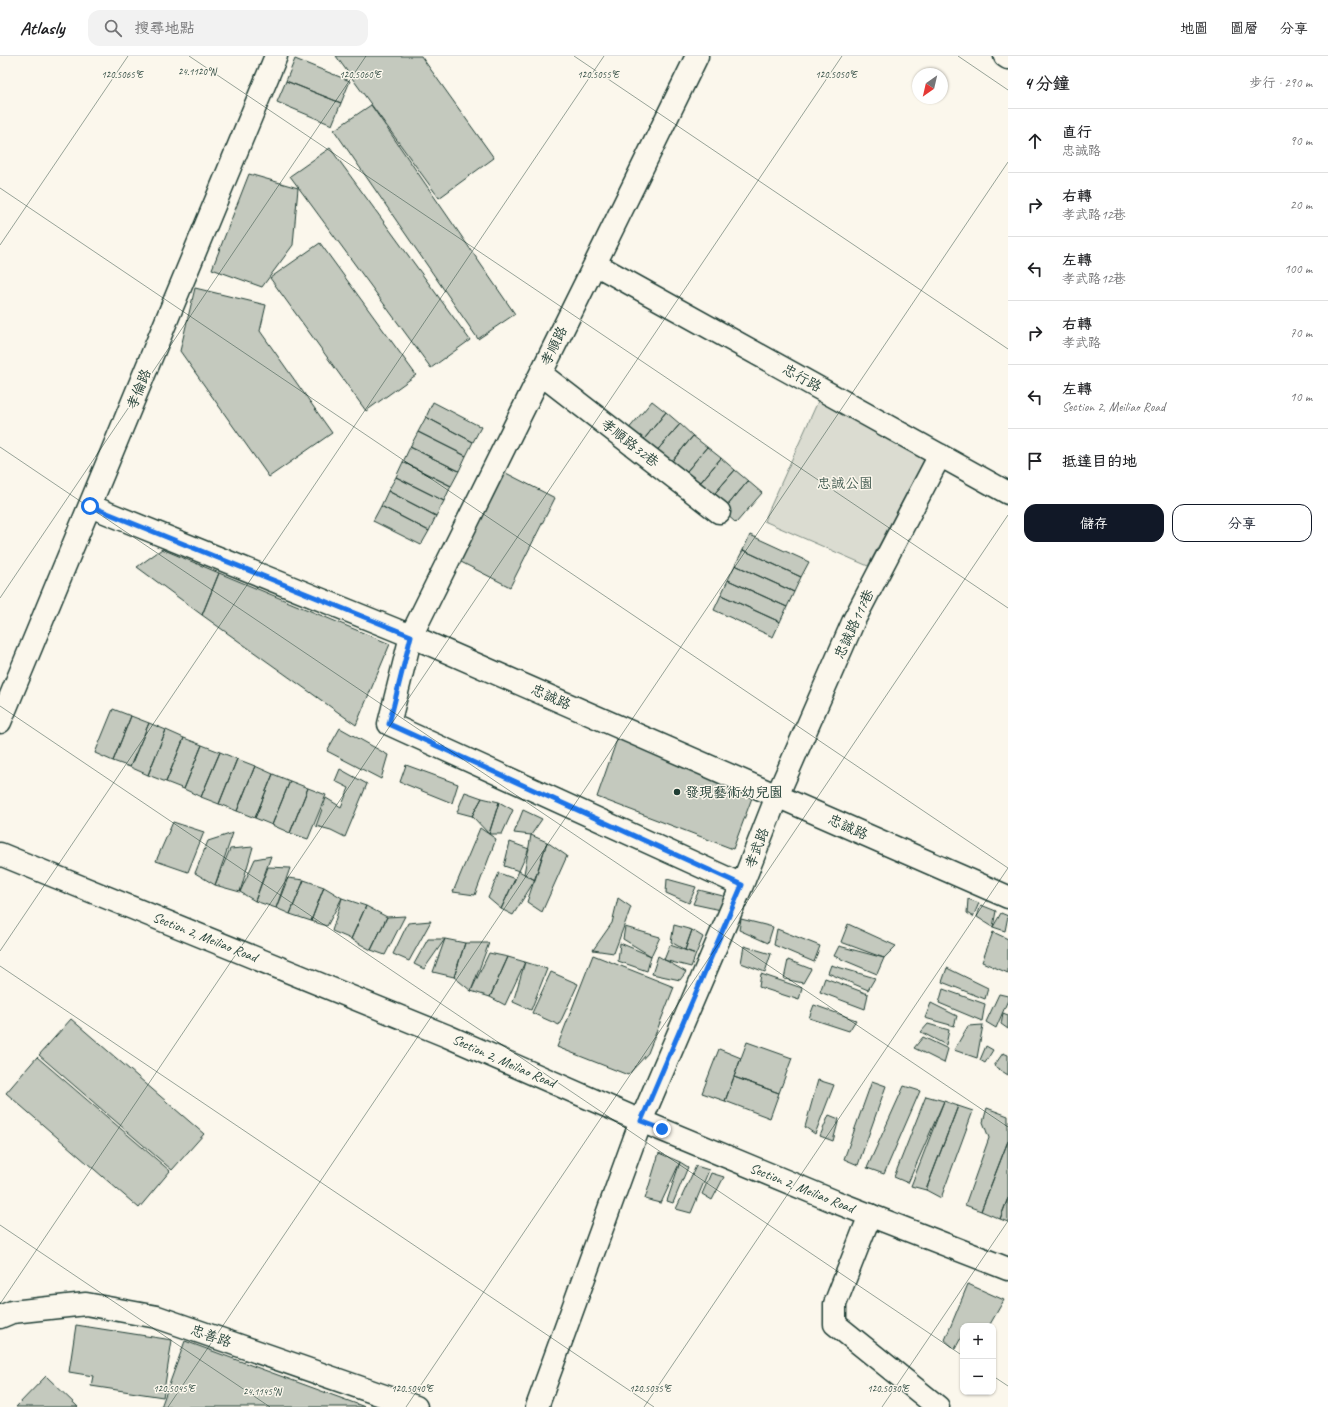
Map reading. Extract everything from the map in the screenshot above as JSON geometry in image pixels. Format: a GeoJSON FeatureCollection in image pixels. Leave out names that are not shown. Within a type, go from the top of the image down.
{"type":"FeatureCollection","features":[{"type":"Feature","properties":{"kind":"street","name":"孝倫路"},"geometry":{"type":"LineString","coordinates":[[0,722],[276,56]]}},
{"type":"Feature","properties":{"kind":"street","name":"孝順路"},"geometry":{"type":"LineString","coordinates":[[697,56],[411,636],[389,724],[742,885]]}},
{"type":"Feature","properties":{"kind":"street","name":"忠行路"},"geometry":{"type":"LineString","coordinates":[[595,264],[1008,493]]}},
{"type":"Feature","properties":{"kind":"street","name":"孝順路32巷"},"geometry":{"type":"LineString","coordinates":[[541,374],[719,512]]}},
{"type":"Feature","properties":{"kind":"street","name":"忠誠路117巷"},"geometry":{"type":"LineString","coordinates":[[777,796],[854,620],[940,455]]}},
{"type":"Feature","properties":{"kind":"street","name":"忠誠路"},"geometry":{"type":"LineString","coordinates":[[90,506],[411,636],[1008,897]]}},
{"type":"Feature","properties":{"kind":"street","name":"孝武路"},"geometry":{"type":"LineString","coordinates":[[537,1407],[641,1121],[742,885],[777,796]]}},
{"type":"Feature","properties":{"kind":"street","name":"Section 2, Meiliao Road"},"geometry":{"type":"LineString","coordinates":[[0,854],[448,1036],[641,1121],[870,1215],[1008,1269]]}},
{"type":"Feature","properties":{"kind":"street"},"geometry":{"type":"LineString","coordinates":[[870,1215],[835,1304],[835,1324],[938,1407]]}},
{"type":"Feature","properties":{"kind":"street","name":"忠善路"},"geometry":{"type":"LineString","coordinates":[[0,1317],[12,1312],[86,1304],[157,1317],[416,1407]]}},
{"type":"Feature","properties":{"kind":"green space","name":"忠誠公園"},"geometry":{"type":"Polygon","coordinates":[[[819,399],[925,458],[868,566],[764,521],[819,399]]]}},
{"type":"Feature","properties":{"kind":"building"},"geometry":{"type":"Polygon","coordinates":[[[336,56],[421,56],[494,158],[439,198],[336,56]]]}},
{"type":"Feature","properties":{"kind":"building"},"geometry":{"type":"Polygon","coordinates":[[[295,59],[350,81],[341,103],[286,81],[295,59]]]}},
{"type":"Feature","properties":{"kind":"building"},"geometry":{"type":"Polygon","coordinates":[[[286,81],[341,103],[332,125],[277,102],[286,81]]]}},
{"type":"Feature","properties":{"kind":"building"},"geometry":{"type":"Polygon","coordinates":[[[371,105],[515,314],[478,339],[334,130],[371,105]]]}},
{"type":"Feature","properties":{"kind":"building"},"geometry":{"type":"Polygon","coordinates":[[[330,148],[470,340],[431,368],[290,176],[330,148]]]}},
{"type":"Feature","properties":{"kind":"building"},"geometry":{"type":"Polygon","coordinates":[[[249,174],[298,188],[293,245],[262,287],[212,269],[249,174]]]}},
{"type":"Feature","properties":{"kind":"building"},"geometry":{"type":"Polygon","coordinates":[[[320,243],[416,375],[366,411],[270,278],[320,243]]]}},
{"type":"Feature","properties":{"kind":"building"},"geometry":{"type":"Polygon","coordinates":[[[195,288],[266,305],[260,331],[332,433],[269,477],[180,351],[195,288]]]}},
{"type":"Feature","properties":{"kind":"building"},"geometry":{"type":"Polygon","coordinates":[[[652,401],[666,412],[641,443],[627,431],[652,401]]]}},
{"type":"Feature","properties":{"kind":"building"},"geometry":{"type":"Polygon","coordinates":[[[433,402],[481,427],[473,442],[426,417],[433,402]]]}},
{"type":"Feature","properties":{"kind":"building"},"geometry":{"type":"Polygon","coordinates":[[[666,412],[680,424],[654,454],[641,443],[666,412]]]}},
{"type":"Feature","properties":{"kind":"building"},"geometry":{"type":"Polygon","coordinates":[[[426,417],[473,442],[466,456],[418,432],[426,417]]]}},
{"type":"Feature","properties":{"kind":"building"},"geometry":{"type":"Polygon","coordinates":[[[680,424],[693,436],[668,466],[654,454],[680,424]]]}},
{"type":"Feature","properties":{"kind":"building"},"geometry":{"type":"Polygon","coordinates":[[[418,432],[466,456],[459,471],[410,447],[418,432]]]}},
{"type":"Feature","properties":{"kind":"building"},"geometry":{"type":"Polygon","coordinates":[[[693,436],[707,447],[682,477],[668,466],[693,436]]]}},
{"type":"Feature","properties":{"kind":"building"},"geometry":{"type":"Polygon","coordinates":[[[410,447],[459,471],[451,486],[403,462],[410,447]]]}},
{"type":"Feature","properties":{"kind":"building"},"geometry":{"type":"Polygon","coordinates":[[[707,447],[721,458],[695,489],[682,477],[707,447]]]}},
{"type":"Feature","properties":{"kind":"building"},"geometry":{"type":"Polygon","coordinates":[[[721,458],[735,470],[709,500],[695,489],[721,458]]]}},
{"type":"Feature","properties":{"kind":"building"},"geometry":{"type":"Polygon","coordinates":[[[403,462],[451,486],[444,501],[396,477],[403,462]]]}},
{"type":"Feature","properties":{"kind":"building"},"geometry":{"type":"Polygon","coordinates":[[[735,470],[748,481],[723,511],[709,500],[735,470]]]}},
{"type":"Feature","properties":{"kind":"building"},"geometry":{"type":"Polygon","coordinates":[[[504,472],[555,498],[510,587],[459,561],[504,472]]]}},
{"type":"Feature","properties":{"kind":"building"},"geometry":{"type":"Polygon","coordinates":[[[396,477],[444,501],[436,516],[388,491],[396,477]]]}},
{"type":"Feature","properties":{"kind":"building"},"geometry":{"type":"Polygon","coordinates":[[[748,481],[762,493],[736,523],[723,511],[748,481]]]}},
{"type":"Feature","properties":{"kind":"building"},"geometry":{"type":"Polygon","coordinates":[[[388,491],[436,516],[429,531],[381,506],[388,491]]]}},
{"type":"Feature","properties":{"kind":"building"},"geometry":{"type":"Polygon","coordinates":[[[381,506],[429,531],[421,545],[373,521],[381,506]]]}},
{"type":"Feature","properties":{"kind":"building"},"geometry":{"type":"Polygon","coordinates":[[[750,535],[809,562],[801,577],[743,550],[750,535]]]}},
{"type":"Feature","properties":{"kind":"building"},"geometry":{"type":"Polygon","coordinates":[[[162,549],[219,573],[202,615],[137,567],[162,549]]]}},
{"type":"Feature","properties":{"kind":"building"},"geometry":{"type":"Polygon","coordinates":[[[743,550],[801,577],[794,592],[735,565],[743,550]]]}},
{"type":"Feature","properties":{"kind":"building"},"geometry":{"type":"Polygon","coordinates":[[[735,565],[794,592],[787,607],[728,580],[735,565]]]}},
{"type":"Feature","properties":{"kind":"building"},"geometry":{"type":"Polygon","coordinates":[[[219,573],[390,644],[356,725],[202,615],[219,573]]]}},
{"type":"Feature","properties":{"kind":"building"},"geometry":{"type":"Polygon","coordinates":[[[728,580],[787,607],[780,622],[721,595],[728,580]]]}},
{"type":"Feature","properties":{"kind":"building"},"geometry":{"type":"Polygon","coordinates":[[[721,595],[780,622],[773,637],[714,610],[721,595]]]}},
{"type":"Feature","properties":{"kind":"building"},"geometry":{"type":"Polygon","coordinates":[[[113,709],[131,716],[113,761],[95,753],[113,709]]]}},
{"type":"Feature","properties":{"kind":"building"},"geometry":{"type":"Polygon","coordinates":[[[131,716],[149,723],[130,767],[113,761],[131,716]]]}},
{"type":"Feature","properties":{"kind":"building"},"geometry":{"type":"Polygon","coordinates":[[[149,723],[166,730],[148,775],[130,767],[149,723]]]}},
{"type":"Feature","properties":{"kind":"building"},"geometry":{"type":"Polygon","coordinates":[[[340,728],[388,755],[381,779],[327,751],[340,728]]]}},
{"type":"Feature","properties":{"kind":"building","name":"發現藝術幼兒園"},"geometry":{"type":"Polygon","coordinates":[[[621,728],[756,787],[733,849],[597,797],[621,728]]]}},
{"type":"Feature","properties":{"kind":"building"},"geometry":{"type":"Polygon","coordinates":[[[166,730],[184,738],[166,782],[148,775],[166,730]]]}},
{"type":"Feature","properties":{"kind":"building"},"geometry":{"type":"Polygon","coordinates":[[[184,738],[202,745],[184,789],[166,782],[184,738]]]}},
{"type":"Feature","properties":{"kind":"building"},"geometry":{"type":"Polygon","coordinates":[[[202,745],[220,752],[201,797],[184,789],[202,745]]]}},
{"type":"Feature","properties":{"kind":"building"},"geometry":{"type":"Polygon","coordinates":[[[220,752],[237,759],[219,804],[201,797],[220,752]]]}},
{"type":"Feature","properties":{"kind":"building"},"geometry":{"type":"Polygon","coordinates":[[[237,759],[255,766],[237,811],[219,804],[237,759]]]}},
{"type":"Feature","properties":{"kind":"building"},"geometry":{"type":"Polygon","coordinates":[[[406,765],[458,784],[452,803],[400,782],[406,765]]]}},
{"type":"Feature","properties":{"kind":"building"},"geometry":{"type":"Polygon","coordinates":[[[255,766],[273,774],[255,818],[237,811],[255,766]]]}},
{"type":"Feature","properties":{"kind":"building"},"geometry":{"type":"Polygon","coordinates":[[[340,769],[367,784],[345,837],[331,830],[316,826],[326,798],[341,807],[349,788],[335,781],[340,769]]]}},
{"type":"Feature","properties":{"kind":"building"},"geometry":{"type":"Polygon","coordinates":[[[273,774],[290,781],[272,825],[255,818],[273,774]]]}},
{"type":"Feature","properties":{"kind":"building"},"geometry":{"type":"Polygon","coordinates":[[[290,781],[308,788],[290,833],[272,825],[290,781]]]}},
{"type":"Feature","properties":{"kind":"building"},"geometry":{"type":"Polygon","coordinates":[[[308,788],[326,795],[308,839],[290,833],[308,788]]]}},
{"type":"Feature","properties":{"kind":"building"},"geometry":{"type":"Polygon","coordinates":[[[465,792],[482,798],[472,816],[457,812],[465,792]]]}},
{"type":"Feature","properties":{"kind":"building"},"geometry":{"type":"Polygon","coordinates":[[[482,798],[499,802],[489,834],[472,816],[482,798]]]}},
{"type":"Feature","properties":{"kind":"building"},"geometry":{"type":"Polygon","coordinates":[[[499,802],[513,810],[502,834],[489,834],[499,802]]]}},
{"type":"Feature","properties":{"kind":"building"},"geometry":{"type":"Polygon","coordinates":[[[523,810],[542,819],[531,835],[514,833],[523,810]]]}},
{"type":"Feature","properties":{"kind":"building"},"geometry":{"type":"Polygon","coordinates":[[[173,822],[204,832],[188,872],[156,861],[173,822]]]}},
{"type":"Feature","properties":{"kind":"building"},"geometry":{"type":"Polygon","coordinates":[[[480,828],[496,839],[475,895],[453,892],[480,828]]]}},
{"type":"Feature","properties":{"kind":"building"},"geometry":{"type":"Polygon","coordinates":[[[233,833],[215,885],[195,873],[208,841],[233,833]]]}},
{"type":"Feature","properties":{"kind":"building"},"geometry":{"type":"Polygon","coordinates":[[[531,835],[547,842],[535,880],[524,874],[531,835]]]}},
{"type":"Feature","properties":{"kind":"building"},"geometry":{"type":"Polygon","coordinates":[[[510,842],[529,849],[519,871],[504,866],[510,842]]]}},
{"type":"Feature","properties":{"kind":"building"},"geometry":{"type":"Polygon","coordinates":[[[547,842],[567,856],[542,912],[527,902],[547,842]]]}},
{"type":"Feature","properties":{"kind":"building"},"geometry":{"type":"Polygon","coordinates":[[[253,847],[240,892],[215,885],[230,849],[253,847]]]}},
{"type":"Feature","properties":{"kind":"building"},"geometry":{"type":"Polygon","coordinates":[[[271,856],[255,901],[240,892],[255,859],[271,856]]]}},
{"type":"Feature","properties":{"kind":"building"},"geometry":{"type":"Polygon","coordinates":[[[268,867],[290,868],[276,908],[255,901],[268,867]]]}},
{"type":"Feature","properties":{"kind":"building"},"geometry":{"type":"Polygon","coordinates":[[[519,871],[535,880],[513,915],[501,909],[519,871]]]}},
{"type":"Feature","properties":{"kind":"building"},"geometry":{"type":"Polygon","coordinates":[[[499,873],[515,879],[501,909],[488,898],[499,873]]]}},
{"type":"Feature","properties":{"kind":"building"},"geometry":{"type":"Polygon","coordinates":[[[288,878],[304,880],[290,914],[276,908],[288,878]]]}},
{"type":"Feature","properties":{"kind":"building"},"geometry":{"type":"Polygon","coordinates":[[[667,879],[696,887],[689,903],[666,893],[667,879]]]}},
{"type":"Feature","properties":{"kind":"building"},"geometry":{"type":"Polygon","coordinates":[[[304,880],[324,887],[311,921],[290,914],[304,880]]]}},
{"type":"Feature","properties":{"kind":"building"},"geometry":{"type":"Polygon","coordinates":[[[324,887],[342,898],[327,926],[311,921],[324,887]]]}},
{"type":"Feature","properties":{"kind":"building"},"geometry":{"type":"Polygon","coordinates":[[[699,890],[727,897],[721,910],[693,904],[699,890]]]}},
{"type":"Feature","properties":{"kind":"building"},"geometry":{"type":"Polygon","coordinates":[[[342,898],[366,906],[351,939],[332,931],[342,898]]]}},
{"type":"Feature","properties":{"kind":"building"},"geometry":{"type":"Polygon","coordinates":[[[618,898],[631,907],[614,953],[593,950],[612,923],[618,898]]]}},
{"type":"Feature","properties":{"kind":"building"},"geometry":{"type":"Polygon","coordinates":[[[968,899],[979,903],[973,917],[967,913],[968,899]]]}},
{"type":"Feature","properties":{"kind":"building"},"geometry":{"type":"Polygon","coordinates":[[[981,905],[996,911],[993,927],[977,917],[981,905]]]}},
{"type":"Feature","properties":{"kind":"building"},"geometry":{"type":"Polygon","coordinates":[[[366,906],[387,917],[371,950],[351,939],[366,906]]]}},
{"type":"Feature","properties":{"kind":"building"},"geometry":{"type":"Polygon","coordinates":[[[1001,913],[1008,916],[1005,931],[993,927],[1001,913]]]}},
{"type":"Feature","properties":{"kind":"building"},"geometry":{"type":"Polygon","coordinates":[[[405,916],[385,955],[371,950],[387,917],[405,916]]]}},
{"type":"Feature","properties":{"kind":"building"},"geometry":{"type":"Polygon","coordinates":[[[741,919],[773,927],[768,943],[739,930],[741,919]]]}},
{"type":"Feature","properties":{"kind":"building"},"geometry":{"type":"Polygon","coordinates":[[[431,921],[409,961],[393,954],[408,923],[431,921]]]}},
{"type":"Feature","properties":{"kind":"building"},"geometry":{"type":"Polygon","coordinates":[[[848,924],[896,946],[884,958],[841,942],[848,924]]]}},
{"type":"Feature","properties":{"kind":"building"},"geometry":{"type":"Polygon","coordinates":[[[674,925],[692,930],[685,950],[671,942],[674,925]]]}},
{"type":"Feature","properties":{"kind":"building"},"geometry":{"type":"Polygon","coordinates":[[[625,927],[660,937],[651,956],[623,939],[625,927]]]}},
{"type":"Feature","properties":{"kind":"building"},"geometry":{"type":"Polygon","coordinates":[[[777,929],[820,946],[814,962],[774,945],[777,929]]]}},
{"type":"Feature","properties":{"kind":"building"},"geometry":{"type":"Polygon","coordinates":[[[692,930],[703,937],[696,954],[685,950],[692,930]]]}},
{"type":"Feature","properties":{"kind":"building"},"geometry":{"type":"Polygon","coordinates":[[[993,932],[1008,939],[1008,973],[982,962],[993,932]]]}},
{"type":"Feature","properties":{"kind":"building"},"geometry":{"type":"Polygon","coordinates":[[[428,939],[445,939],[424,969],[414,964],[428,939]]]}},
{"type":"Feature","properties":{"kind":"building"},"geometry":{"type":"Polygon","coordinates":[[[445,939],[465,943],[454,977],[433,972],[445,939]]]}},
{"type":"Feature","properties":{"kind":"building"},"geometry":{"type":"Polygon","coordinates":[[[465,943],[489,943],[471,991],[454,977],[465,943]]]}},
{"type":"Feature","properties":{"kind":"building"},"geometry":{"type":"Polygon","coordinates":[[[620,943],[651,956],[647,971],[618,961],[620,943]]]}},
{"type":"Feature","properties":{"kind":"building"},"geometry":{"type":"Polygon","coordinates":[[[670,945],[696,954],[691,967],[664,960],[670,945]]]}},
{"type":"Feature","properties":{"kind":"building"},"geometry":{"type":"Polygon","coordinates":[[[744,946],[771,954],[765,972],[741,963],[744,946]]]}},
{"type":"Feature","properties":{"kind":"building"},"geometry":{"type":"Polygon","coordinates":[[[839,946],[884,958],[877,974],[834,956],[839,946]]]}},
{"type":"Feature","properties":{"kind":"building"},"geometry":{"type":"Polygon","coordinates":[[[489,953],[508,957],[490,997],[471,991],[489,953]]]}},
{"type":"Feature","properties":{"kind":"building"},"geometry":{"type":"Polygon","coordinates":[[[593,955],[674,987],[648,1053],[628,1075],[557,1047],[593,955]]]}},
{"type":"Feature","properties":{"kind":"building"},"geometry":{"type":"Polygon","coordinates":[[[658,956],[686,972],[680,980],[652,974],[658,956]]]}},
{"type":"Feature","properties":{"kind":"building"},"geometry":{"type":"Polygon","coordinates":[[[508,957],[525,962],[505,1005],[490,997],[508,957]]]}},
{"type":"Feature","properties":{"kind":"building"},"geometry":{"type":"Polygon","coordinates":[[[788,960],[811,969],[803,983],[784,979],[788,960]]]}},
{"type":"Feature","properties":{"kind":"building"},"geometry":{"type":"Polygon","coordinates":[[[525,962],[547,969],[531,1010],[513,1002],[525,962]]]}},
{"type":"Feature","properties":{"kind":"building"},"geometry":{"type":"Polygon","coordinates":[[[831,965],[875,978],[868,990],[828,973],[831,965]]]}},
{"type":"Feature","properties":{"kind":"building"},"geometry":{"type":"Polygon","coordinates":[[[947,968],[988,988],[985,999],[942,982],[947,968]]]}},
{"type":"Feature","properties":{"kind":"building"},"geometry":{"type":"Polygon","coordinates":[[[551,972],[578,984],[559,1025],[532,1013],[551,972]]]}},
{"type":"Feature","properties":{"kind":"building"},"geometry":{"type":"Polygon","coordinates":[[[761,974],[802,988],[799,1000],[759,987],[761,974]]]}},
{"type":"Feature","properties":{"kind":"building"},"geometry":{"type":"Polygon","coordinates":[[[825,978],[868,994],[865,1009],[820,992],[825,978]]]}},
{"type":"Feature","properties":{"kind":"building"},"geometry":{"type":"Polygon","coordinates":[[[943,989],[985,1004],[982,1021],[939,1003],[943,989]]]}},
{"type":"Feature","properties":{"kind":"building"},"geometry":{"type":"Polygon","coordinates":[[[999,994],[1008,996],[1008,1000],[996,1028],[986,1022],[999,994]]]}},
{"type":"Feature","properties":{"kind":"building"},"geometry":{"type":"Polygon","coordinates":[[[931,1003],[957,1016],[954,1026],[925,1018],[931,1003]]]}},
{"type":"Feature","properties":{"kind":"building"},"geometry":{"type":"Polygon","coordinates":[[[814,1005],[856,1020],[849,1031],[809,1018],[814,1005]]]}},
{"type":"Feature","properties":{"kind":"building"},"geometry":{"type":"Polygon","coordinates":[[[1003,1013],[1008,1015],[1008,1029],[1001,1024],[1003,1013]]]}},
{"type":"Feature","properties":{"kind":"building"},"geometry":{"type":"Polygon","coordinates":[[[71,1019],[204,1134],[172,1170],[39,1055],[71,1019]]]}},
{"type":"Feature","properties":{"kind":"building"},"geometry":{"type":"Polygon","coordinates":[[[928,1024],[949,1030],[946,1045],[921,1032],[928,1024]]]}},
{"type":"Feature","properties":{"kind":"building"},"geometry":{"type":"Polygon","coordinates":[[[983,1025],[977,1058],[954,1050],[968,1026],[983,1025]]]}},
{"type":"Feature","properties":{"kind":"building"},"geometry":{"type":"Polygon","coordinates":[[[923,1037],[948,1049],[944,1063],[914,1048],[923,1037]]]}},
{"type":"Feature","properties":{"kind":"building"},"geometry":{"type":"Polygon","coordinates":[[[747,1042],[792,1058],[779,1093],[734,1077],[747,1042]]]}},
{"type":"Feature","properties":{"kind":"building"},"geometry":{"type":"Polygon","coordinates":[[[986,1046],[993,1050],[985,1063],[980,1060],[986,1046]]]}},
{"type":"Feature","properties":{"kind":"building"},"geometry":{"type":"Polygon","coordinates":[[[719,1049],[741,1058],[725,1101],[702,1093],[719,1049]]]}},
{"type":"Feature","properties":{"kind":"building"},"geometry":{"type":"Polygon","coordinates":[[[1003,1053],[1008,1055],[1008,1075],[994,1066],[1003,1053]]]}},
{"type":"Feature","properties":{"kind":"building"},"geometry":{"type":"Polygon","coordinates":[[[37,1057],[170,1171],[139,1208],[6,1093],[37,1057]]]}},
{"type":"Feature","properties":{"kind":"building"},"geometry":{"type":"Polygon","coordinates":[[[734,1077],[779,1093],[770,1118],[725,1101],[734,1077]]]}},
{"type":"Feature","properties":{"kind":"building"},"geometry":{"type":"Polygon","coordinates":[[[818,1080],[834,1085],[815,1134],[805,1127],[818,1080]]]}},
{"type":"Feature","properties":{"kind":"building"},"geometry":{"type":"Polygon","coordinates":[[[872,1081],[886,1086],[858,1165],[844,1159],[872,1081]]]}},
{"type":"Feature","properties":{"kind":"building"},"geometry":{"type":"Polygon","coordinates":[[[904,1086],[920,1091],[884,1174],[867,1168],[904,1086]]]}},
{"type":"Feature","properties":{"kind":"building"},"geometry":{"type":"Polygon","coordinates":[[[926,1096],[944,1101],[908,1183],[894,1177],[926,1096]]]}},
{"type":"Feature","properties":{"kind":"building"},"geometry":{"type":"Polygon","coordinates":[[[944,1101],[958,1106],[926,1190],[911,1186],[944,1101]]]}},
{"type":"Feature","properties":{"kind":"building"},"geometry":{"type":"Polygon","coordinates":[[[958,1106],[973,1111],[941,1198],[926,1190],[958,1106]]]}},
{"type":"Feature","properties":{"kind":"building"},"geometry":{"type":"Polygon","coordinates":[[[987,1108],[1008,1116],[1008,1141],[981,1211],[965,1205],[989,1138],[983,1122],[987,1108]]]}},
{"type":"Feature","properties":{"kind":"building"},"geometry":{"type":"Polygon","coordinates":[[[829,1115],[839,1119],[833,1141],[820,1136],[829,1115]]]}},
{"type":"Feature","properties":{"kind":"building"},"geometry":{"type":"Polygon","coordinates":[[[1008,1141],[1008,1198],[1000,1219],[981,1211],[1008,1141]]]}},
{"type":"Feature","properties":{"kind":"building"},"geometry":{"type":"Polygon","coordinates":[[[659,1153],[680,1162],[661,1203],[645,1199],[659,1153]]]}},
{"type":"Feature","properties":{"kind":"building"},"geometry":{"type":"Polygon","coordinates":[[[680,1162],[688,1167],[673,1203],[667,1201],[680,1162]]]}},
{"type":"Feature","properties":{"kind":"building"},"geometry":{"type":"Polygon","coordinates":[[[696,1166],[709,1170],[691,1213],[676,1209],[696,1166]]]}},
{"type":"Feature","properties":{"kind":"building"},"geometry":{"type":"Polygon","coordinates":[[[711,1173],[724,1177],[712,1200],[702,1194],[711,1173]]]}},
{"type":"Feature","properties":{"kind":"building"},"geometry":{"type":"Polygon","coordinates":[[[1008,1198],[1008,1222],[1000,1219],[1008,1198]]]}},
{"type":"Feature","properties":{"kind":"building"},"geometry":{"type":"Polygon","coordinates":[[[968,1284],[1004,1300],[991,1323],[960,1323],[960,1340],[955,1349],[945,1340],[968,1284]]]}},
{"type":"Feature","properties":{"kind":"building"},"geometry":{"type":"Polygon","coordinates":[[[76,1325],[172,1340],[163,1397],[91,1386],[93,1376],[69,1372],[76,1325]]]}},
{"type":"Feature","properties":{"kind":"building"},"geometry":{"type":"Polygon","coordinates":[[[185,1341],[365,1407],[161,1407],[185,1341]]]}},
{"type":"Feature","properties":{"kind":"building"},"geometry":{"type":"Polygon","coordinates":[[[46,1376],[78,1407],[16,1407],[46,1376]]]}},
{"type":"Feature","properties":{"kind":"place","name":"發現藝術幼兒園"},"geometry":{"type":"Point","coordinates":[677,792]}},
{"type":"Feature","properties":{"kind":"route"},"geometry":{"type":"LineString","coordinates":[[90,506],[411,636],[389,724],[742,885],[641,1121],[662,1129]]}}]}
